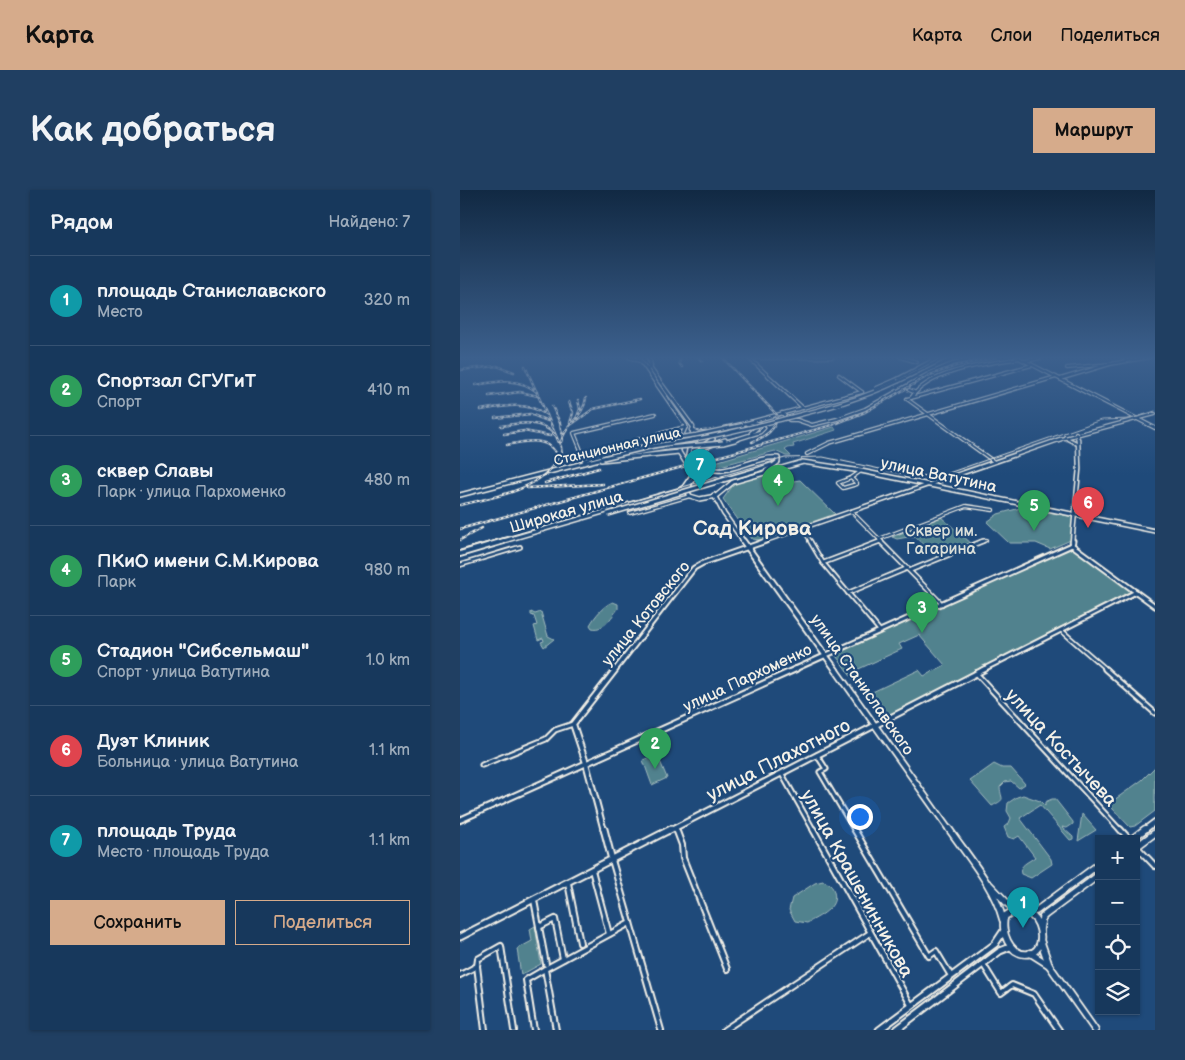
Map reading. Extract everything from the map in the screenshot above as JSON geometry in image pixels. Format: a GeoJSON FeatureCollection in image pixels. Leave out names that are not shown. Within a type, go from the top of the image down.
{"type":"FeatureCollection","features":[{"type":"Feature","properties":{"kind":"main road"},"geometry":{"type":"LineString","coordinates":[[664,396],[686,428]]}},
{"type":"Feature","properties":{"kind":"main road"},"geometry":{"type":"LineString","coordinates":[[670,396],[693,427],[687,452],[689,460],[698,473],[690,483],[688,488],[690,493],[701,497],[715,495]]}},
{"type":"Feature","properties":{"kind":"main road","name":"Станционная улица"},"geometry":{"type":"LineString","coordinates":[[460,494],[652,442],[718,433],[835,404],[856,396]]}},
{"type":"Feature","properties":{"kind":"main road","name":"Станционная улица"},"geometry":{"type":"LineString","coordinates":[[569,466],[653,446],[710,437],[864,396]]}},
{"type":"Feature","properties":{"kind":"main road"},"geometry":{"type":"LineString","coordinates":[[700,452],[703,444],[713,439],[770,422]]}},
{"type":"Feature","properties":{"kind":"main road"},"geometry":{"type":"LineString","coordinates":[[569,466],[636,452],[723,443],[760,432],[764,428],[758,423],[703,432],[691,430]]}},
{"type":"Feature","properties":{"kind":"main road"},"geometry":{"type":"LineString","coordinates":[[584,461],[591,457],[652,442],[745,424],[754,425],[757,429],[708,445],[689,460]]}},
{"type":"Feature","properties":{"kind":"main road"},"geometry":{"type":"LineString","coordinates":[[686,428],[680,436],[679,452],[693,474],[686,489],[689,495]]}},
{"type":"Feature","properties":{"kind":"main road"},"geometry":{"type":"LineString","coordinates":[[623,449],[634,441],[686,428]]}},
{"type":"Feature","properties":{"kind":"main road"},"geometry":{"type":"LineString","coordinates":[[652,442],[638,443],[644,439],[674,432],[680,436]]}},
{"type":"Feature","properties":{"kind":"main road"},"geometry":{"type":"LineString","coordinates":[[596,461],[679,452]]}},
{"type":"Feature","properties":{"kind":"main road"},"geometry":{"type":"LineString","coordinates":[[698,463],[706,471],[724,470],[772,457],[779,460],[763,473],[733,482],[715,495],[704,498]]}},
{"type":"Feature","properties":{"kind":"main road"},"geometry":{"type":"LineString","coordinates":[[702,462],[708,468],[724,470]]}},
{"type":"Feature","properties":{"kind":"main road","name":"улица Ватутина"},"geometry":{"type":"LineString","coordinates":[[763,473],[795,463],[805,462],[1155,530]]}},
{"type":"Feature","properties":{"kind":"main road"},"geometry":{"type":"LineString","coordinates":[[598,516],[774,465]]}},
{"type":"Feature","properties":{"kind":"main road"},"geometry":{"type":"LineString","coordinates":[[679,490],[688,483]]}},
{"type":"Feature","properties":{"kind":"main road","name":"Широкая улица"},"geometry":{"type":"LineString","coordinates":[[460,555],[679,490]]}},
{"type":"Feature","properties":{"kind":"main road","name":"Широкая улица"},"geometry":{"type":"LineString","coordinates":[[460,555],[672,495],[689,495],[704,498]]}},
{"type":"Feature","properties":{"kind":"main road"},"geometry":{"type":"LineString","coordinates":[[715,495],[717,503]]}},
{"type":"Feature","properties":{"kind":"main road"},"geometry":{"type":"LineString","coordinates":[[704,498],[717,503]]}},
{"type":"Feature","properties":{"kind":"main road","name":"улица Станиславского"},"geometry":{"type":"LineString","coordinates":[[717,503],[986,881]]}},
{"type":"Feature","properties":{"kind":"main road"},"geometry":{"type":"LineString","coordinates":[[1137,835],[1155,822]]}},
{"type":"Feature","properties":{"kind":"main road"},"geometry":{"type":"LineString","coordinates":[[1140,844],[1155,833]]}},
{"type":"Feature","properties":{"kind":"main road"},"geometry":{"type":"LineString","coordinates":[[986,881],[1008,904],[1027,912],[1036,912],[1095,867]]}},
{"type":"Feature","properties":{"kind":"main road"},"geometry":{"type":"LineString","coordinates":[[1095,878],[1042,918],[1040,929],[1041,942],[1049,965],[1096,1030]]}},
{"type":"Feature","properties":{"kind":"main road"},"geometry":{"type":"LineString","coordinates":[[986,881],[1000,909],[1003,920],[1003,932],[1012,947],[1024,953],[1030,953],[1037,949],[1041,942]]}},
{"type":"Feature","properties":{"kind":"main road"},"geometry":{"type":"LineString","coordinates":[[1003,920],[1008,912],[1017,909]]}},
{"type":"Feature","properties":{"kind":"main road"},"geometry":{"type":"LineString","coordinates":[[1027,912],[1034,918],[1040,929]]}},
{"type":"Feature","properties":{"kind":"main road"},"geometry":{"type":"LineString","coordinates":[[1030,953],[1049,965]]}},
{"type":"Feature","properties":{"kind":"street"},"geometry":{"type":"LineString","coordinates":[[790,396],[803,408]]}},
{"type":"Feature","properties":{"kind":"street"},"geometry":{"type":"LineString","coordinates":[[745,424],[847,396]]}},
{"type":"Feature","properties":{"kind":"street"},"geometry":{"type":"LineString","coordinates":[[782,413],[789,420],[798,420],[812,425],[865,409],[888,396]]}},
{"type":"Feature","properties":{"kind":"street"},"geometry":{"type":"LineString","coordinates":[[918,396],[907,399],[993,461]]}},
{"type":"Feature","properties":{"kind":"street"},"geometry":{"type":"LineString","coordinates":[[807,454],[829,443],[989,396]]}},
{"type":"Feature","properties":{"kind":"street"},"geometry":{"type":"LineString","coordinates":[[1093,396],[1155,428]]}},
{"type":"Feature","properties":{"kind":"street"},"geometry":{"type":"LineString","coordinates":[[584,461],[585,458],[574,433],[656,414]]}},
{"type":"Feature","properties":{"kind":"street","name":"улица Котовского"},"geometry":{"type":"LineString","coordinates":[[573,724],[694,568],[703,562],[1065,436],[1139,420],[1155,414]]}},
{"type":"Feature","properties":{"kind":"street"},"geometry":{"type":"LineString","coordinates":[[1076,433],[1079,438],[1076,515],[1072,545],[1155,606]]}},
{"type":"Feature","properties":{"kind":"street"},"geometry":{"type":"LineString","coordinates":[[1065,436],[1078,444]]}},
{"type":"Feature","properties":{"kind":"street"},"geometry":{"type":"LineString","coordinates":[[851,478],[857,484],[843,488],[838,483],[861,472]]}},
{"type":"Feature","properties":{"kind":"street"},"geometry":{"type":"LineString","coordinates":[[630,513],[689,495]]}},
{"type":"Feature","properties":{"kind":"street"},"geometry":{"type":"LineString","coordinates":[[823,563],[966,506],[993,510]]}},
{"type":"Feature","properties":{"kind":"street"},"geometry":{"type":"LineString","coordinates":[[851,511],[942,604]]}},
{"type":"Feature","properties":{"kind":"street"},"geometry":{"type":"LineString","coordinates":[[802,528],[809,536],[816,554],[880,631]]}},
{"type":"Feature","properties":{"kind":"street"},"geometry":{"type":"LineString","coordinates":[[848,593],[986,540]]}},
{"type":"Feature","properties":{"kind":"street","name":"улица Пархоменко"},"geometry":{"type":"LineString","coordinates":[[460,820],[1072,545]]}},
{"type":"Feature","properties":{"kind":"street"},"geometry":{"type":"LineString","coordinates":[[460,565],[520,547]]}},
{"type":"Feature","properties":{"kind":"street","name":"улица Плахотного"},"geometry":{"type":"LineString","coordinates":[[460,937],[1136,592]]}},
{"type":"Feature","properties":{"kind":"street"},"geometry":{"type":"LineString","coordinates":[[1061,630],[1155,713]]}},
{"type":"Feature","properties":{"kind":"street","name":"улица Костычева"},"geometry":{"type":"LineString","coordinates":[[976,674],[1127,835]]}},
{"type":"Feature","properties":{"kind":"street"},"geometry":{"type":"LineString","coordinates":[[482,765],[546,739],[555,730],[573,724],[661,1030]]}},
{"type":"Feature","properties":{"kind":"street"},"geometry":{"type":"LineString","coordinates":[[817,754],[826,769],[820,772],[929,956],[936,951],[950,976]]}},
{"type":"Feature","properties":{"kind":"street","name":"улица Крашенинникова"},"geometry":{"type":"LineString","coordinates":[[782,773],[911,1006]]}},
{"type":"Feature","properties":{"kind":"street"},"geometry":{"type":"LineString","coordinates":[[676,828],[682,845],[683,858],[728,969]]}},
{"type":"Feature","properties":{"kind":"street"},"geometry":{"type":"LineString","coordinates":[[1140,851],[1155,866]]}},
{"type":"Feature","properties":{"kind":"street"},"geometry":{"type":"LineString","coordinates":[[592,870],[609,934]]}},
{"type":"Feature","properties":{"kind":"street"},"geometry":{"type":"LineString","coordinates":[[568,882],[580,942]]}},
{"type":"Feature","properties":{"kind":"street"},"geometry":{"type":"LineString","coordinates":[[534,900],[555,1029]]}},
{"type":"Feature","properties":{"kind":"street"},"geometry":{"type":"LineString","coordinates":[[539,927],[555,919],[563,960]]}},
{"type":"Feature","properties":{"kind":"street"},"geometry":{"type":"LineString","coordinates":[[534,1030],[526,980],[545,967],[563,960],[630,922]]}},
{"type":"Feature","properties":{"kind":"street"},"geometry":{"type":"LineString","coordinates":[[879,1030],[995,944],[1003,932]]}},
{"type":"Feature","properties":{"kind":"street"},"geometry":{"type":"LineString","coordinates":[[724,1030],[870,933]]}},
{"type":"Feature","properties":{"kind":"street"},"geometry":{"type":"LineString","coordinates":[[485,1030],[477,966],[478,959],[501,946],[514,1030]]}},
{"type":"Feature","properties":{"kind":"street"},"geometry":{"type":"LineString","coordinates":[[896,1030],[983,964],[1000,952],[1012,947]]}},
{"type":"Feature","properties":{"kind":"street"},"geometry":{"type":"LineString","coordinates":[[983,964],[1001,993],[1012,985],[1034,994],[1059,1030]]}},
{"type":"Feature","properties":{"kind":"street"},"geometry":{"type":"LineString","coordinates":[[460,975],[477,966]]}},
{"type":"Feature","properties":{"kind":"green space"},"geometry":{"type":"Polygon","coordinates":[[[834,427],[836,430],[793,444],[794,447],[785,450],[791,456],[775,451],[720,466],[715,462],[834,427]]]}},
{"type":"Feature","properties":{"kind":"green space"},"geometry":{"type":"Polygon","coordinates":[[[778,470],[787,482],[800,480],[835,514],[760,540],[752,539],[723,499],[734,484],[778,470]]]}},
{"type":"Feature","properties":{"kind":"green space"},"geometry":{"type":"Polygon","coordinates":[[[1024,507],[1073,517],[1073,539],[1050,549],[1036,543],[1009,543],[987,522],[998,514],[1024,507]]]}},
{"type":"Feature","properties":{"kind":"green space","name":"Сквер им. Гагарина"},"geometry":{"type":"Polygon","coordinates":[[[941,517],[972,544],[938,558],[914,536],[897,539],[892,537],[941,517]]]}},
{"type":"Feature","properties":{"kind":"green space"},"geometry":{"type":"Polygon","coordinates":[[[1071,547],[1131,591],[882,719],[834,653],[1071,547]],[[919,635],[899,644],[902,649],[850,673],[866,695],[919,670],[924,676],[945,665],[919,635]]]}},
{"type":"Feature","properties":{"kind":"green space"},"geometry":{"type":"Polygon","coordinates":[[[613,602],[618,604],[618,609],[610,619],[600,627],[592,628],[590,625],[597,615],[613,602]]]}},
{"type":"Feature","properties":{"kind":"green space"},"geometry":{"type":"Polygon","coordinates":[[[531,612],[535,614],[541,612],[548,636],[554,639],[544,647],[541,642],[544,641],[543,638],[538,640],[534,626],[537,625],[531,612]]]}},
{"type":"Feature","properties":{"kind":"green space"},"geometry":{"type":"Polygon","coordinates":[[[657,754],[667,778],[652,785],[643,760],[657,754]]]}},
{"type":"Feature","properties":{"kind":"green space"},"geometry":{"type":"Polygon","coordinates":[[[994,764],[1002,768],[1011,768],[1025,784],[1019,788],[1011,781],[1005,782],[1000,787],[1002,799],[992,806],[970,781],[994,764]]]}},
{"type":"Feature","properties":{"kind":"green space"},"geometry":{"type":"Polygon","coordinates":[[[1155,767],[1155,811],[1135,826],[1130,827],[1112,808],[1110,803],[1142,780],[1155,767]]]}},
{"type":"Feature","properties":{"kind":"green space"},"geometry":{"type":"Polygon","coordinates":[[[1023,795],[1040,801],[1045,806],[1045,802],[1055,799],[1073,822],[1067,828],[1062,827],[1073,837],[1070,840],[1040,805],[1020,818],[1051,859],[1052,864],[1031,878],[1021,874],[1020,871],[1025,864],[1035,857],[1019,836],[1014,839],[1008,837],[1004,827],[1011,818],[1007,811],[1008,803],[1023,795]]]}},
{"type":"Feature","properties":{"kind":"green space"},"geometry":{"type":"Polygon","coordinates":[[[1082,814],[1096,830],[1078,841],[1082,814]]]}},
{"type":"Feature","properties":{"kind":"green space"},"geometry":{"type":"Polygon","coordinates":[[[823,881],[830,885],[833,890],[835,898],[831,907],[822,915],[807,923],[795,921],[789,910],[792,898],[815,883],[823,881]]]}},
{"type":"Feature","properties":{"kind":"green space"},"geometry":{"type":"Polygon","coordinates":[[[535,926],[541,964],[521,975],[517,949],[532,941],[530,929],[535,926]]]}},
{"type":"Feature","properties":{"kind":"tram line"},"geometry":{"type":"LineString","coordinates":[[460,550],[785,458],[823,457],[899,473],[937,477],[1101,420],[1131,419],[1155,411]]}},
{"type":"Feature","properties":{"kind":"railway"},"geometry":{"type":"LineString","coordinates":[[538,396],[547,415]]}},
{"type":"Feature","properties":{"kind":"railway"},"geometry":{"type":"LineString","coordinates":[[752,442],[772,429],[777,415],[759,396]]}},
{"type":"Feature","properties":{"kind":"railway"},"geometry":{"type":"LineString","coordinates":[[460,529],[832,425],[865,412],[893,396]]}},
{"type":"Feature","properties":{"kind":"railway"},"geometry":{"type":"LineString","coordinates":[[561,442],[566,430],[585,405],[586,398]]}},
{"type":"Feature","properties":{"kind":"railway"},"geometry":{"type":"LineString","coordinates":[[572,424],[593,409],[640,399]]}},
{"type":"Feature","properties":{"kind":"railway"},"geometry":{"type":"LineString","coordinates":[[577,417],[580,409],[578,400]]}},
{"type":"Feature","properties":{"kind":"railway"},"geometry":{"type":"LineString","coordinates":[[569,402],[573,413],[570,423]]}},
{"type":"Feature","properties":{"kind":"railway"},"geometry":{"type":"LineString","coordinates":[[481,410],[506,406],[523,406],[547,415]]}},
{"type":"Feature","properties":{"kind":"railway"},"geometry":{"type":"LineString","coordinates":[[552,406],[560,423],[562,435]]}},
{"type":"Feature","properties":{"kind":"railway"},"geometry":{"type":"LineString","coordinates":[[495,418],[530,414],[548,421]]}},
{"type":"Feature","properties":{"kind":"railway"},"geometry":{"type":"LineString","coordinates":[[547,415],[561,447],[562,457]]}},
{"type":"Feature","properties":{"kind":"railway"},"geometry":{"type":"LineString","coordinates":[[501,426],[523,423],[537,424],[555,435]]}},
{"type":"Feature","properties":{"kind":"railway"},"geometry":{"type":"LineString","coordinates":[[504,434],[524,431],[550,436]]}},
{"type":"Feature","properties":{"kind":"railway"},"geometry":{"type":"LineString","coordinates":[[460,505],[515,491],[528,485],[540,478],[558,458],[549,446],[537,441],[507,445]]}},
{"type":"Feature","properties":{"kind":"railway"},"geometry":{"type":"LineString","coordinates":[[545,483],[599,468]]}},
{"type":"Feature","properties":{"kind":"railway"},"geometry":{"type":"LineString","coordinates":[[527,488],[603,484]]}},
{"type":"Feature","properties":{"kind":"railway"},"geometry":{"type":"LineString","coordinates":[[460,540],[482,528]]}},
{"type":"Feature","properties":{"kind":"place","name":"площадь Труда"},"geometry":{"type":"Point","coordinates":[700,490]}},
{"type":"Feature","properties":{"kind":"place","name":"ПКиО имени С.М.Кирова"},"geometry":{"type":"Point","coordinates":[778,506]}},
{"type":"Feature","properties":{"kind":"place","name":"Дуэт Клиник"},"geometry":{"type":"Point","coordinates":[1088,528]}},
{"type":"Feature","properties":{"kind":"place","name":"Стадион \"Сибсельмаш\""},"geometry":{"type":"Point","coordinates":[1034,531]}},
{"type":"Feature","properties":{"kind":"place","name":"сквер Славы"},"geometry":{"type":"Point","coordinates":[922,633]}},
{"type":"Feature","properties":{"kind":"place","name":"Спортзал СГУГиТ"},"geometry":{"type":"Point","coordinates":[655,769]}},
{"type":"Feature","properties":{"kind":"place","name":"площадь Станиславского"},"geometry":{"type":"Point","coordinates":[1023,928]}},
{"type":"Feature","properties":{"kind":"district","name":"Сад Кирова"},"geometry":{"type":"Point","coordinates":[752,528]}}]}
